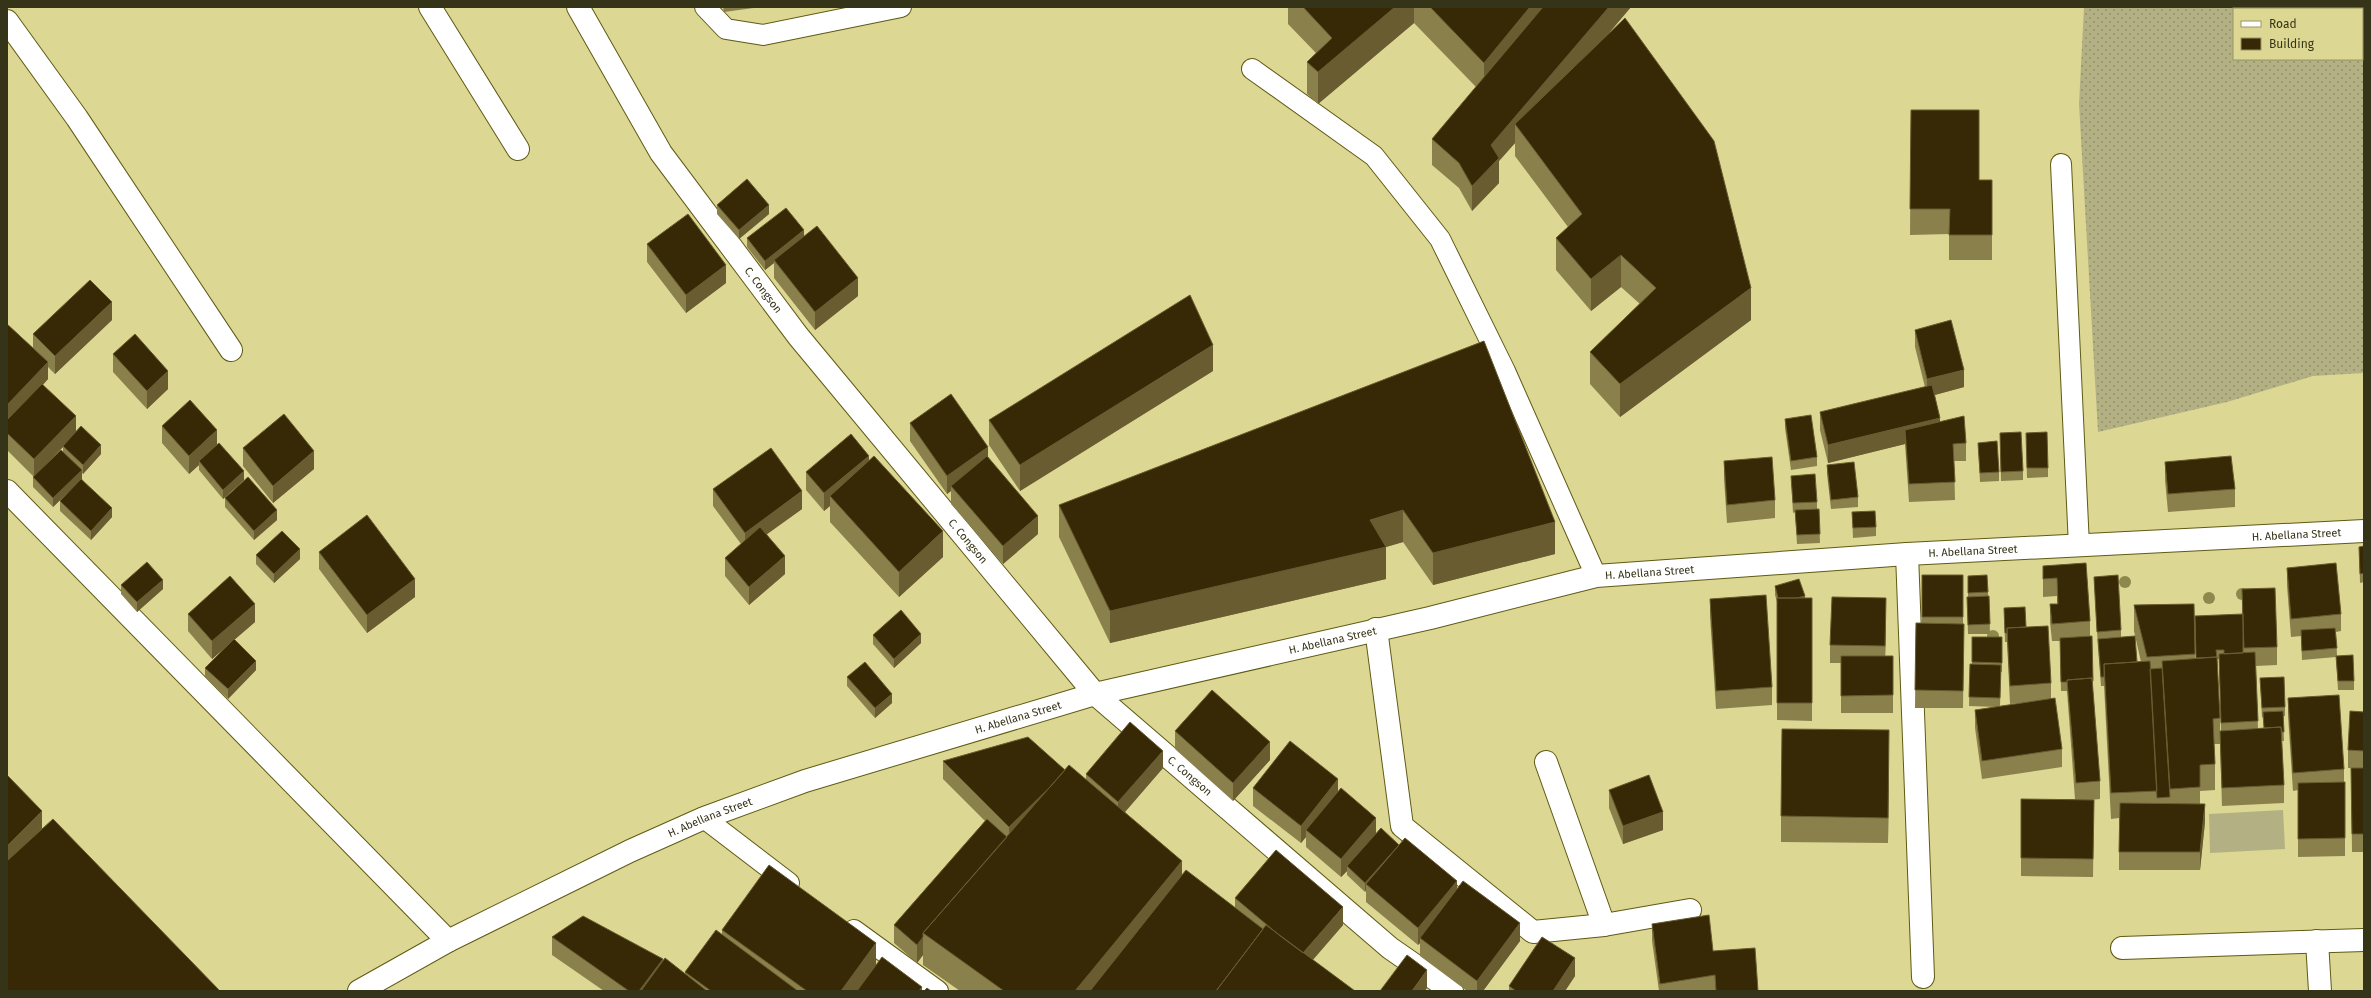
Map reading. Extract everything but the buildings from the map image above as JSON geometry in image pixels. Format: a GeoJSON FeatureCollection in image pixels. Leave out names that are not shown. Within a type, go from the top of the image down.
{"type":"FeatureCollection","features":[{"type":"Feature","properties":{"kind":"street"},"geometry":{"type":"LineString","coordinates":[[430,7],[518,149]]}},
{"type":"Feature","properties":{"kind":"street","name":"C. Congson"},"geometry":{"type":"LineString","coordinates":[[578,7],[661,153],[798,336],[1095,694],[1390,948],[1452,991]]}},
{"type":"Feature","properties":{"kind":"street"},"geometry":{"type":"LineString","coordinates":[[7,21],[77,118],[231,350]]}},
{"type":"Feature","properties":{"kind":"street"},"geometry":{"type":"LineString","coordinates":[[7,491],[448,941]]}},
{"type":"Feature","properties":{"kind":"street","name":"H. Abellana Street"},"geometry":{"type":"LineString","coordinates":[[359,991],[448,941],[536,896],[704,818],[805,781],[1095,694],[1376,629],[1430,618],[1596,576],[1907,554],[2364,531]]}},
{"type":"Feature","properties":{"kind":"street"},"geometry":{"type":"LineString","coordinates":[[1907,554],[1924,977]]}},
{"type":"Feature","properties":{"kind":"street"},"geometry":{"type":"LineString","coordinates":[[1376,629],[1402,826],[1534,932],[1604,925],[1690,910]]}},
{"type":"Feature","properties":{"kind":"street"},"geometry":{"type":"LineString","coordinates":[[1546,762],[1604,925]]}},
{"type":"Feature","properties":{"kind":"street"},"geometry":{"type":"LineString","coordinates":[[2122,948],[2364,940]]}},
{"type":"Feature","properties":{"kind":"street"},"geometry":{"type":"LineString","coordinates":[[2317,941],[2320,991]]}},
{"type":"Feature","properties":{"kind":"lane"},"geometry":{"type":"LineString","coordinates":[[705,7],[726,29],[763,35],[901,7]]}},
{"type":"Feature","properties":{"kind":"lane"},"geometry":{"type":"LineString","coordinates":[[1252,69],[1374,156],[1440,238],[1505,371],[1596,576]]}},
{"type":"Feature","properties":{"kind":"lane"},"geometry":{"type":"LineString","coordinates":[[2061,164],[2079,546]]}},
{"type":"Feature","properties":{"kind":"lane"},"geometry":{"type":"LineString","coordinates":[[704,818],[806,895]]}},
{"type":"Feature","properties":{"kind":"lane"},"geometry":{"type":"LineString","coordinates":[[837,918],[938,991]]}},
{"type":"Feature","properties":{"kind":"shaded area"},"geometry":{"type":"Polygon","coordinates":[[[2084,7],[2364,7],[2364,381],[2363,373],[2313,376],[2227,402],[2098,432],[2079,104],[2084,7]]]}},
{"type":"Feature","properties":{"kind":"shaded area"},"geometry":{"type":"Polygon","coordinates":[[[2283,810],[2285,849],[2210,853],[2209,814],[2283,810]]]}}]}
